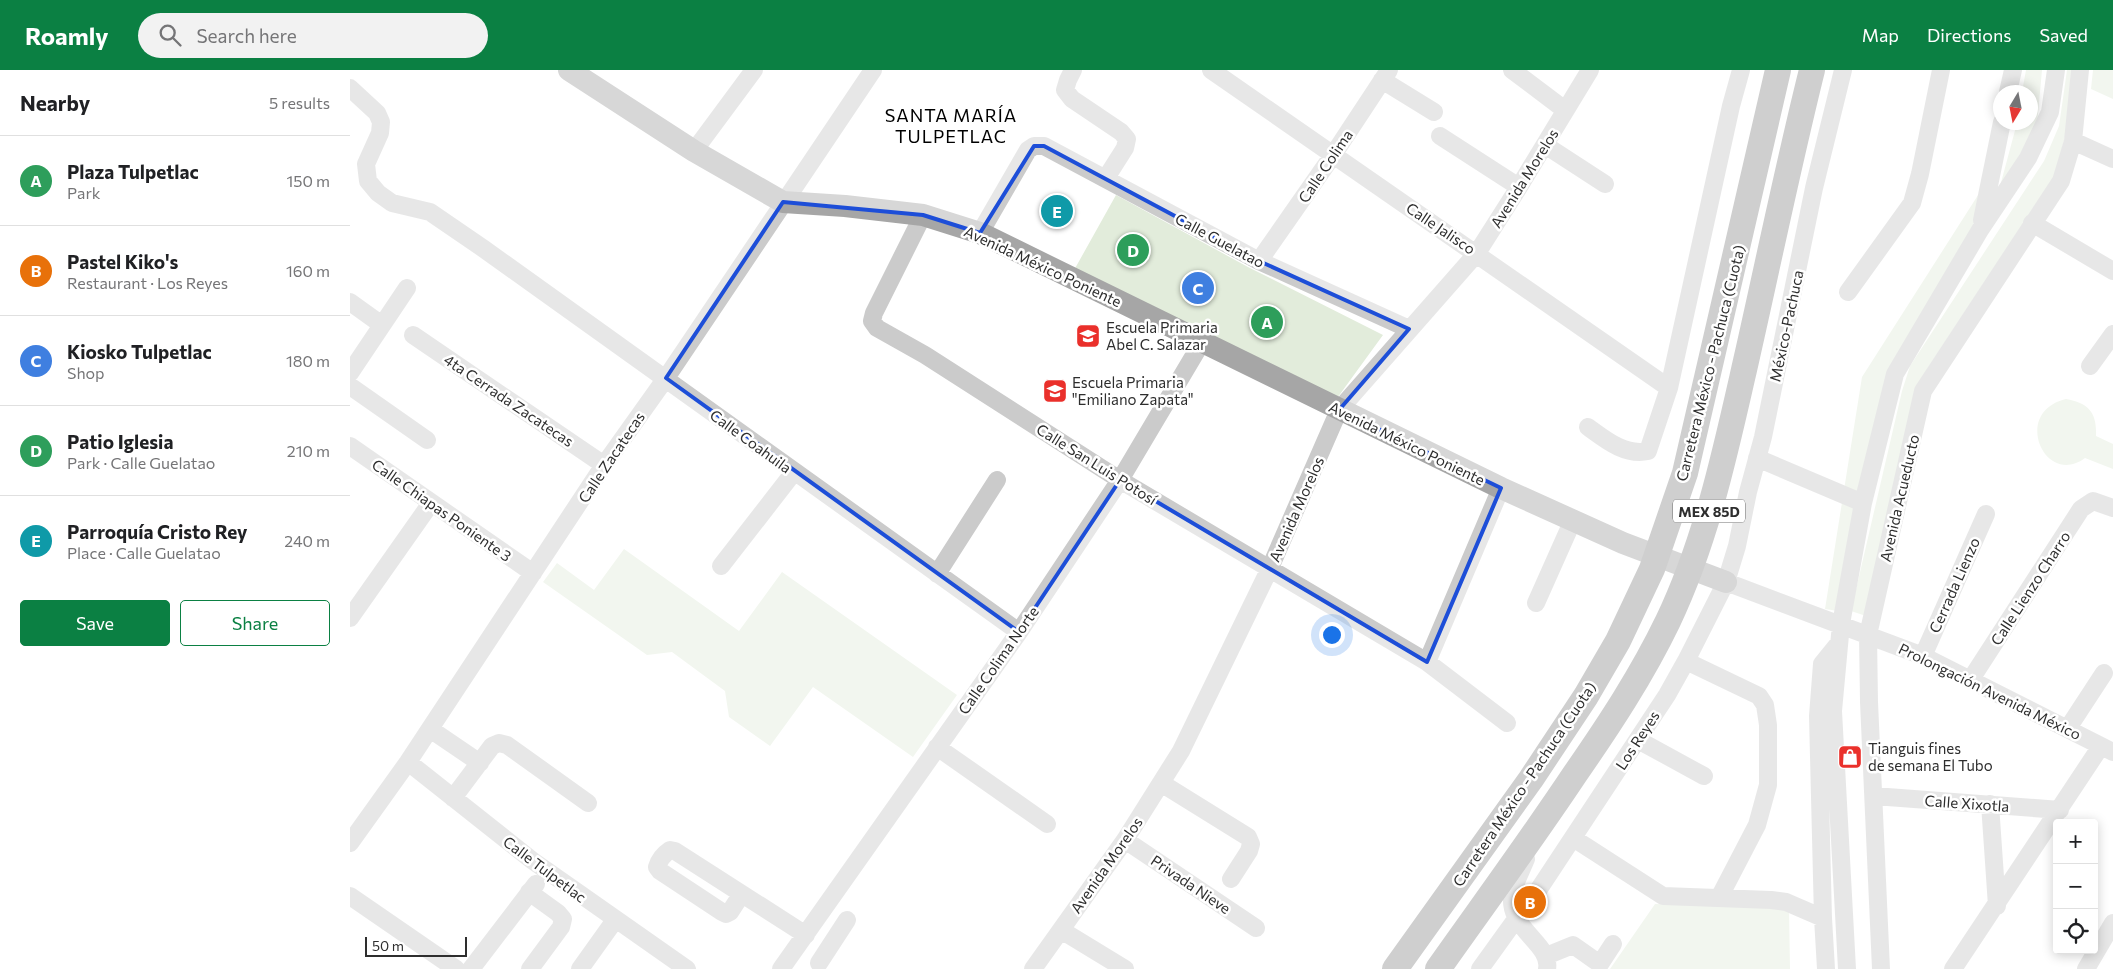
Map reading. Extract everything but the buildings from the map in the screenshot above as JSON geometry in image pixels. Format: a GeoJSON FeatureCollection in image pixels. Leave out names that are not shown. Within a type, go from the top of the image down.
{"type":"FeatureCollection","features":[{"type":"Feature","properties":{"kind":"highway","name":"Carretera México - Pachuca (Cuota)"},"geometry":{"type":"LineString","coordinates":[[1395,969],[1531,780],[1586,696],[1618,641],[1652,569],[1685,473],[1778,70]]}},
{"type":"Feature","properties":{"kind":"highway","name":"MEX 85D"},"geometry":{"type":"LineString","coordinates":[[1438,969],[1537,830],[1616,714],[1668,621],[1705,529],[1733,418],[1812,70]]}},
{"type":"Feature","properties":{"kind":"main road","name":"Avenida México Poniente"},"geometry":{"type":"LineString","coordinates":[[569,70],[694,151],[783,202],[844,206],[922,215],[980,233],[1501,488],[1623,543],[1726,582]]}},
{"type":"Feature","properties":{"kind":"street"},"geometry":{"type":"LineString","coordinates":[[694,151],[754,70]]}},
{"type":"Feature","properties":{"kind":"street","name":"Calle Zacatecas"},"geometry":{"type":"LineString","coordinates":[[350,843],[408,762],[604,465],[666,378],[873,70]]}},
{"type":"Feature","properties":{"kind":"street"},"geometry":{"type":"LineString","coordinates":[[1073,70],[1065,90],[1068,94],[1121,132],[1127,139],[1126,148],[1106,178]]}},
{"type":"Feature","properties":{"kind":"street","name":"Calle Jalisco"},"geometry":{"type":"LineString","coordinates":[[1211,70],[1669,388]]}},
{"type":"Feature","properties":{"kind":"street"},"geometry":{"type":"LineString","coordinates":[[1512,70],[1565,110]]}},
{"type":"Feature","properties":{"kind":"street","name":"Avenida Morelos"},"geometry":{"type":"LineString","coordinates":[[1033,969],[1125,840],[1181,752],[1270,568],[1339,410],[1408,329],[1477,253],[1590,70]]}},
{"type":"Feature","properties":{"kind":"street"},"geometry":{"type":"LineString","coordinates":[[1588,427],[1617,447],[1638,453],[1648,451],[1669,388],[1731,106],[1741,70]]}},
{"type":"Feature","properties":{"kind":"street","name":"México-Pachuca"},"geometry":{"type":"LineString","coordinates":[[1726,582],[1737,546],[1757,458],[1764,437],[1814,188],[1843,70]]}},
{"type":"Feature","properties":{"kind":"street"},"geometry":{"type":"LineString","coordinates":[[1848,292],[1912,203],[1920,174],[1941,70]]}},
{"type":"Feature","properties":{"kind":"street"},"geometry":{"type":"LineString","coordinates":[[2010,85],[2013,70]]}},
{"type":"Feature","properties":{"kind":"street"},"geometry":{"type":"LineString","coordinates":[[1847,969],[1833,710],[1841,624],[1863,503],[1895,374],[1980,230],[2028,158],[2050,112],[2056,70]]}},
{"type":"Feature","properties":{"kind":"street","name":"Avenida Acueducto"},"geometry":{"type":"LineString","coordinates":[[1881,969],[1869,702],[1868,634],[1923,391],[2061,181],[2073,141],[2080,70]]}},
{"type":"Feature","properties":{"kind":"street"},"geometry":{"type":"LineString","coordinates":[[1386,75],[1434,112]]}},
{"type":"Feature","properties":{"kind":"street","name":"Calle Colima"},"geometry":{"type":"LineString","coordinates":[[1259,261],[1386,75]]}},
{"type":"Feature","properties":{"kind":"street","name":"Calle Coahuila"},"geometry":{"type":"LineString","coordinates":[[350,88],[377,113],[381,122],[380,133],[366,164],[368,181],[378,193],[392,203],[414,206],[430,212],[666,378],[794,472],[1019,632]]}},
{"type":"Feature","properties":{"kind":"street"},"geometry":{"type":"LineString","coordinates":[[1980,230],[2000,130]]}},
{"type":"Feature","properties":{"kind":"street"},"geometry":{"type":"LineString","coordinates":[[1440,136],[1519,187]]}},
{"type":"Feature","properties":{"kind":"street"},"geometry":{"type":"LineString","coordinates":[[2073,141],[2113,159]]}},
{"type":"Feature","properties":{"kind":"street"},"geometry":{"type":"LineString","coordinates":[[1545,145],[1605,184]]}},
{"type":"Feature","properties":{"kind":"street","name":"Calle Guelatao"},"geometry":{"type":"LineString","coordinates":[[980,233],[1028,150],[1034,146],[1044,146],[1259,261],[1408,329]]}},
{"type":"Feature","properties":{"kind":"street","name":"Calle San Luis Potosí"},"geometry":{"type":"LineString","coordinates":[[922,215],[872,322],[877,328],[925,355],[1120,480],[1427,662],[1507,723]]}},
{"type":"Feature","properties":{"kind":"street"},"geometry":{"type":"LineString","coordinates":[[2032,223],[2113,271]]}},
{"type":"Feature","properties":{"kind":"street"},"geometry":{"type":"LineString","coordinates":[[350,373],[407,288]]}},
{"type":"Feature","properties":{"kind":"street"},"geometry":{"type":"LineString","coordinates":[[350,302],[382,326]]}},
{"type":"Feature","properties":{"kind":"street"},"geometry":{"type":"LineString","coordinates":[[2090,366],[2113,334]]}},
{"type":"Feature","properties":{"kind":"street","name":"4ta Cerrada Zacatecas"},"geometry":{"type":"LineString","coordinates":[[413,335],[604,465]]}},
{"type":"Feature","properties":{"kind":"street","name":"Calle Colima Norte"},"geometry":{"type":"LineString","coordinates":[[781,969],[1019,632],[1120,480],[1202,342]]}},
{"type":"Feature","properties":{"kind":"street"},"geometry":{"type":"LineString","coordinates":[[350,386],[428,440]]}},
{"type":"Feature","properties":{"kind":"street","name":"Calle Chiapas Poniente 3"},"geometry":{"type":"LineString","coordinates":[[351,448],[533,573]]}},
{"type":"Feature","properties":{"kind":"street"},"geometry":{"type":"LineString","coordinates":[[1757,458],[1863,503]]}},
{"type":"Feature","properties":{"kind":"street"},"geometry":{"type":"LineString","coordinates":[[721,566],[794,472]]}},
{"type":"Feature","properties":{"kind":"street"},"geometry":{"type":"LineString","coordinates":[[937,574],[997,480]]}},
{"type":"Feature","properties":{"kind":"street"},"geometry":{"type":"LineString","coordinates":[[1427,662],[1501,488]]}},
{"type":"Feature","properties":{"kind":"street","name":"Calle Lienzo Charro"},"geometry":{"type":"LineString","coordinates":[[1971,679],[2081,509],[2093,502],[2113,508]]}},
{"type":"Feature","properties":{"kind":"street"},"geometry":{"type":"LineString","coordinates":[[350,618],[431,503]]}},
{"type":"Feature","properties":{"kind":"street","name":"Cerrada Lienzo"},"geometry":{"type":"LineString","coordinates":[[1923,656],[1986,514]]}},
{"type":"Feature","properties":{"kind":"street"},"geometry":{"type":"LineString","coordinates":[[1536,603],[1573,520]]}},
{"type":"Feature","properties":{"kind":"street","name":"Prolongación Avenida México"},"geometry":{"type":"LineString","coordinates":[[1726,582],[1923,656],[2107,749]]}},
{"type":"Feature","properties":{"kind":"street","name":"Los Reyes"},"geometry":{"type":"LineString","coordinates":[[1538,892],[1638,740],[1686,661],[1726,582]]}},
{"type":"Feature","properties":{"kind":"street"},"geometry":{"type":"LineString","coordinates":[[1826,969],[1818,716],[1822,664],[1839,643]]}},
{"type":"Feature","properties":{"kind":"street"},"geometry":{"type":"LineString","coordinates":[[1686,661],[1759,696],[1765,705],[1768,725],[1768,785],[1758,825],[1719,898]]}},
{"type":"Feature","properties":{"kind":"street"},"geometry":{"type":"LineString","coordinates":[[2068,728],[2104,674]]}},
{"type":"Feature","properties":{"kind":"street"},"geometry":{"type":"LineString","coordinates":[[430,729],[480,763]]}},
{"type":"Feature","properties":{"kind":"street"},"geometry":{"type":"LineString","coordinates":[[1638,740],[1704,776]]}},
{"type":"Feature","properties":{"kind":"street"},"geometry":{"type":"LineString","coordinates":[[453,798],[492,746],[499,742],[507,745],[588,803]]}},
{"type":"Feature","properties":{"kind":"street"},"geometry":{"type":"LineString","coordinates":[[937,747],[1047,824]]}},
{"type":"Feature","properties":{"kind":"street"},"geometry":{"type":"LineString","coordinates":[[1953,969],[2060,810],[2107,749]]}},
{"type":"Feature","properties":{"kind":"street","name":"Calle Tulpetlac"},"geometry":{"type":"LineString","coordinates":[[408,762],[533,861],[687,969]]}},
{"type":"Feature","properties":{"kind":"street"},"geometry":{"type":"LineString","coordinates":[[1161,783],[1248,837],[1252,844],[1250,851],[1230,879]]}},
{"type":"Feature","properties":{"kind":"street","name":"Calle Xixotla"},"geometry":{"type":"LineString","coordinates":[[1874,796],[2060,810]]}},
{"type":"Feature","properties":{"kind":"street"},"geometry":{"type":"LineString","coordinates":[[1990,804],[1997,906]]}},
{"type":"Feature","properties":{"kind":"street"},"geometry":{"type":"LineString","coordinates":[[1537,830],[1513,892],[1513,907],[1516,919],[1547,963],[1572,945],[1600,964],[1613,944]]}},
{"type":"Feature","properties":{"kind":"street"},"geometry":{"type":"LineString","coordinates":[[1573,838],[1663,896],[1786,902],[1823,918]]}},
{"type":"Feature","properties":{"kind":"street","name":"Privada Nieve"},"geometry":{"type":"LineString","coordinates":[[1125,840],[1256,928]]}},
{"type":"Feature","properties":{"kind":"street"},"geometry":{"type":"LineString","coordinates":[[471,969],[532,888],[563,920],[561,927],[530,969]]}},
{"type":"Feature","properties":{"kind":"street"},"geometry":{"type":"LineString","coordinates":[[741,894],[806,934]]}},
{"type":"Feature","properties":{"kind":"street"},"geometry":{"type":"LineString","coordinates":[[350,896],[456,969]]}},
{"type":"Feature","properties":{"kind":"street"},"geometry":{"type":"LineString","coordinates":[[1480,969],[1516,919]]}},
{"type":"Feature","properties":{"kind":"street"},"geometry":{"type":"LineString","coordinates":[[580,969],[615,920]]}},
{"type":"Feature","properties":{"kind":"street"},"geometry":{"type":"LineString","coordinates":[[796,949],[824,966],[847,920]]}},
{"type":"Feature","properties":{"kind":"street"},"geometry":{"type":"LineString","coordinates":[[2086,969],[2112,926]]}},
{"type":"Feature","properties":{"kind":"street"},"geometry":{"type":"LineString","coordinates":[[1061,930],[1125,969]]}},
{"type":"Feature","properties":{"kind":"highlighted area"},"geometry":{"type":"Polygon","coordinates":[[[1034,146],[1044,146],[1259,261],[1409,329],[1339,410],[1501,488],[1427,662],[1120,480],[1019,632],[666,378],[783,202],[923,215],[980,233],[1034,146]]]}},
{"type":"Feature","properties":{"kind":"green space"},"geometry":{"type":"Polygon","coordinates":[[[2026,70],[2042,70],[2038,114],[2038,85],[2023,85],[2026,70]]]}},
{"type":"Feature","properties":{"kind":"green space"},"geometry":{"type":"Polygon","coordinates":[[[2067,70],[2071,70],[2068,125],[2055,175],[1927,369],[1866,616],[1851,611],[1902,391],[1910,366],[2044,161],[2059,126],[2067,70]]]}},
{"type":"Feature","properties":{"kind":"green space"},"geometry":{"type":"Polygon","coordinates":[[[2093,70],[2113,70],[2113,99],[2091,89],[2093,70]]]}},
{"type":"Feature","properties":{"kind":"green space"},"geometry":{"type":"Polygon","coordinates":[[[2015,130],[2034,130],[1999,190],[2015,130]]]}},
{"type":"Feature","properties":{"kind":"green space"},"geometry":{"type":"Polygon","coordinates":[[[1980,192],[1972,233],[1890,369],[1838,611],[1825,609],[1862,377],[1980,192]]]}},
{"type":"Feature","properties":{"kind":"green space"},"geometry":{"type":"Polygon","coordinates":[[[1116,195],[1248,267],[1383,335],[1335,401],[1073,272],[1116,195]]]}},
{"type":"Feature","properties":{"kind":"green space"},"geometry":{"type":"Polygon","coordinates":[[[2066,399],[2086,406],[2095,421],[2096,436],[2113,444],[2113,469],[2085,458],[2070,465],[2057,463],[2047,456],[2040,445],[2037,431],[2040,418],[2049,406],[2066,399]]]}},
{"type":"Feature","properties":{"kind":"green space"},"geometry":{"type":"Polygon","coordinates":[[[624,549],[739,631],[782,572],[957,695],[913,757],[813,687],[770,746],[729,717],[725,691],[672,652],[647,655],[543,582],[557,563],[594,590],[624,549]]]}},
{"type":"Feature","properties":{"kind":"green space"},"geometry":{"type":"Polygon","coordinates":[[[1655,904],[1789,908],[1790,969],[1610,969],[1655,904]]]}},
{"type":"Feature","properties":{"kind":"place","name":"Parroquía Cristo Rey"},"geometry":{"type":"Point","coordinates":[1057,211]}},
{"type":"Feature","properties":{"kind":"place","name":"Patio Iglesia"},"geometry":{"type":"Point","coordinates":[1133,250]}},
{"type":"Feature","properties":{"kind":"place","name":"Kiosko Tulpetlac"},"geometry":{"type":"Point","coordinates":[1198,288]}},
{"type":"Feature","properties":{"kind":"place","name":"Plaza Tulpetlac"},"geometry":{"type":"Point","coordinates":[1267,322]}},
{"type":"Feature","properties":{"kind":"place","name":"Escuela Primaria Abel C. Salazar"},"geometry":{"type":"Point","coordinates":[1088,336]}},
{"type":"Feature","properties":{"kind":"place","name":"Escuela Primaria \"Emiliano Zapata\""},"geometry":{"type":"Point","coordinates":[1055,391]}},
{"type":"Feature","properties":{"kind":"place","name":"Tianguis fines de semana El Tubo"},"geometry":{"type":"Point","coordinates":[1850,757]}},
{"type":"Feature","properties":{"kind":"place","name":"Pastel Kiko's"},"geometry":{"type":"Point","coordinates":[1530,902]}},
{"type":"Feature","properties":{"kind":"district","name":"SANTA MARÍA TULPETLAC"},"geometry":{"type":"Point","coordinates":[951,125]}}]}
